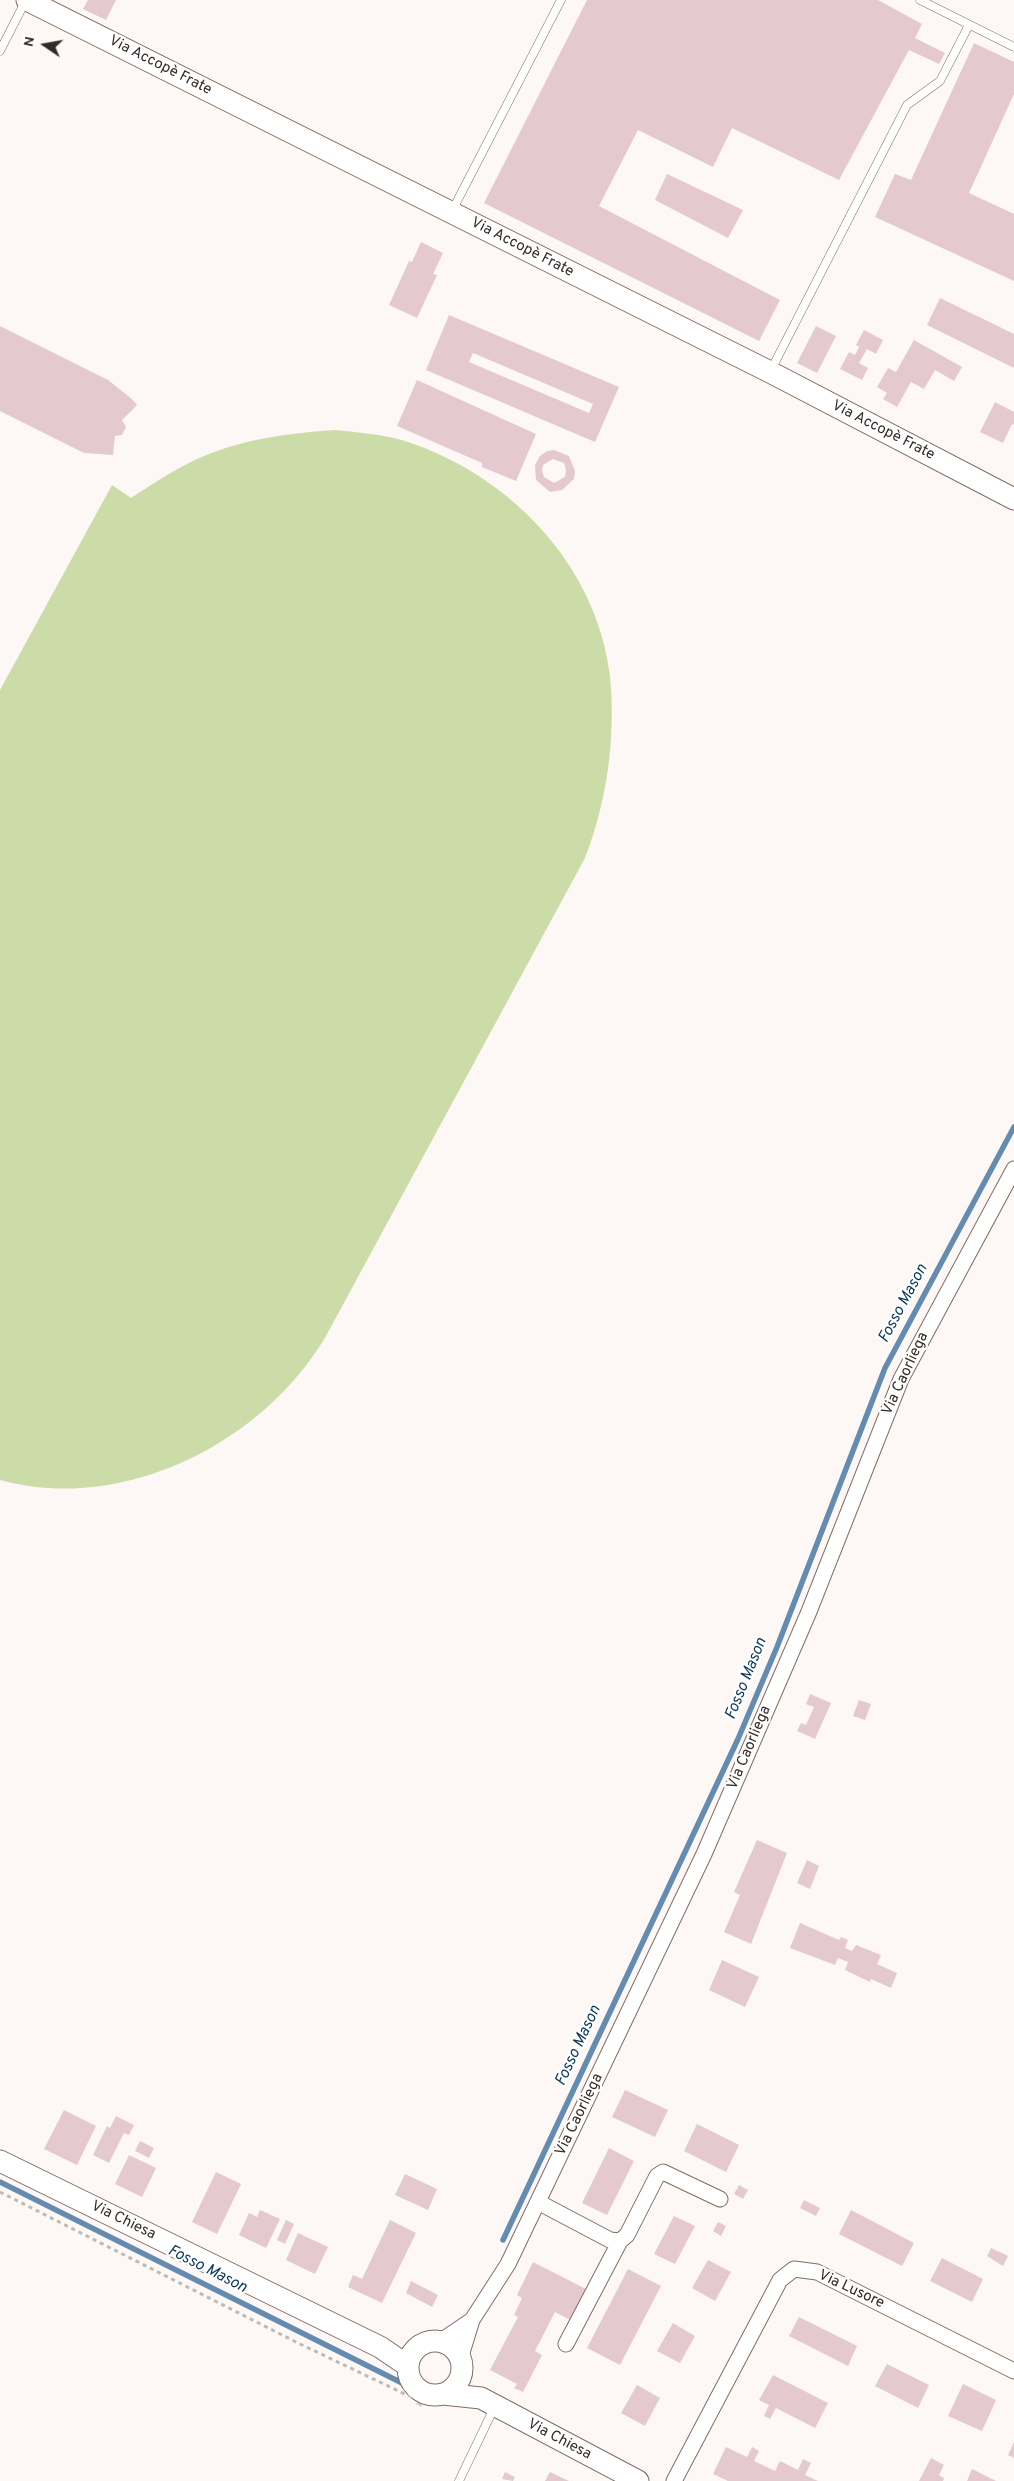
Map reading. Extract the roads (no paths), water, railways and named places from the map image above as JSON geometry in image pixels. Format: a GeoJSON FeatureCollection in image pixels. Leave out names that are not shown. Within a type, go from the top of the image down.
{"type":"FeatureCollection","features":[{"type":"Feature","properties":{"kind":"main road","name":"Via Accopè Frate"},"geometry":{"type":"LineString","coordinates":[[27,0],[770,372],[1014,499]]}},
{"type":"Feature","properties":{"kind":"main road","name":"Via Chiesa"},"geometry":{"type":"LineString","coordinates":[[0,2161],[380,2347],[411,2357]]}},
{"type":"Feature","properties":{"kind":"main road"},"geometry":{"type":"LineString","coordinates":[[461,2363],[456,2384],[443,2394],[426,2394],[418,2390],[408,2375],[411,2357],[432,2341],[441,2341],[450,2345],[488,2402]]}},
{"type":"Feature","properties":{"kind":"main road","name":"Via Chiesa"},"geometry":{"type":"LineString","coordinates":[[443,2394],[488,2402],[629,2480]]}},
{"type":"Feature","properties":{"kind":"street","name":"Via Caorliega"},"geometry":{"type":"LineString","coordinates":[[461,2363],[472,2320],[508,2264],[704,1854],[808,1614],[901,1379],[1014,1169]]}},
{"type":"Feature","properties":{"kind":"street"},"geometry":{"type":"LineString","coordinates":[[566,2344],[620,2241],[627,2236],[657,2176],[664,2172],[720,2199]]}},
{"type":"Feature","properties":{"kind":"street"},"geometry":{"type":"LineString","coordinates":[[538,2202],[610,2240],[620,2241]]}},
{"type":"Feature","properties":{"kind":"street","name":"Via Lusore"},"geometry":{"type":"LineString","coordinates":[[677,2480],[780,2280],[794,2270],[817,2272],[1014,2371]]}},
{"type":"Feature","properties":{"kind":"street","name":"Via Caorliega"},"geometry":{"type":"LineString","coordinates":[[441,2341],[472,2320]]}},
{"type":"Feature","properties":{"kind":"lane"},"geometry":{"type":"LineString","coordinates":[[0,51],[27,0]]}},
{"type":"Feature","properties":{"kind":"lane"},"geometry":{"type":"LineString","coordinates":[[451,212],[561,0]]}},
{"type":"Feature","properties":{"kind":"lane"},"geometry":{"type":"LineString","coordinates":[[920,0],[1014,47]]}},
{"type":"Feature","properties":{"kind":"lane"},"geometry":{"type":"LineString","coordinates":[[770,372],[907,105],[940,80],[969,25]]}},
{"type":"Feature","properties":{"kind":"lane"},"geometry":{"type":"LineString","coordinates":[[459,2481],[488,2402]]}},
{"type":"Feature","properties":{"kind":"waterway","name":"Fosso Mason"},"geometry":{"type":"LineString","coordinates":[[503,2240],[738,1739],[777,1647],[885,1368],[1014,1127]]}},
{"type":"Feature","properties":{"kind":"waterway","name":"Fosso Mason"},"geometry":{"type":"LineString","coordinates":[[0,2182],[402,2383]]}}]}
